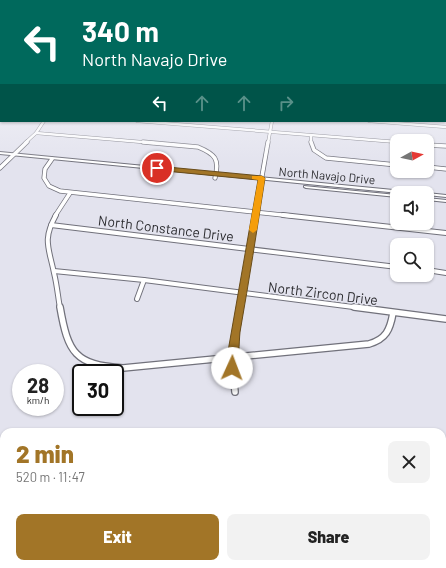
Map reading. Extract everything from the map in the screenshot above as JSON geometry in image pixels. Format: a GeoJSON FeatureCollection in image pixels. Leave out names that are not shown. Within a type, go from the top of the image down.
{"type":"FeatureCollection","features":[{"type":"Feature","properties":{"kind":"street"},"geometry":{"type":"LineString","coordinates":[[0,168],[36,133],[43,122]]}},
{"type":"Feature","properties":{"kind":"street"},"geometry":{"type":"LineString","coordinates":[[149,122],[390,141]]}},
{"type":"Feature","properties":{"kind":"street"},"geometry":{"type":"LineString","coordinates":[[235,392],[232,357],[272,122]]}},
{"type":"Feature","properties":{"kind":"street"},"geometry":{"type":"LineString","coordinates":[[390,122],[446,127]]}},
{"type":"Feature","properties":{"kind":"street"},"geometry":{"type":"LineString","coordinates":[[36,133],[198,147],[214,155],[218,162],[216,176]]}},
{"type":"Feature","properties":{"kind":"street"},"geometry":{"type":"LineString","coordinates":[[311,135],[310,144],[312,149],[317,154],[326,158],[390,163]]}},
{"type":"Feature","properties":{"kind":"street"},"geometry":{"type":"LineString","coordinates":[[434,145],[446,146]]}},
{"type":"Feature","properties":{"kind":"street","name":"North Navajo Drive"},"geometry":{"type":"LineString","coordinates":[[0,153],[11,156],[51,160],[390,191]]}},
{"type":"Feature","properties":{"kind":"street","name":"North Navajo Drive"},"geometry":{"type":"LineString","coordinates":[[0,157],[11,156]]}},
{"type":"Feature","properties":{"kind":"street"},"geometry":{"type":"LineString","coordinates":[[51,160],[43,174],[44,179],[54,189],[70,193],[446,233]]}},
{"type":"Feature","properties":{"kind":"street"},"geometry":{"type":"LineString","coordinates":[[434,168],[446,169]]}},
{"type":"Feature","properties":{"kind":"street","name":"North Navajo Drive"},"geometry":{"type":"LineString","coordinates":[[261,180],[390,195]]}},
{"type":"Feature","properties":{"kind":"street"},"geometry":{"type":"LineString","coordinates":[[70,193],[50,225],[47,238],[68,339],[76,353],[89,364],[123,368],[375,344],[385,338],[391,328],[393,313]]}},
{"type":"Feature","properties":{"kind":"street"},"geometry":{"type":"LineString","coordinates":[[434,195],[446,196]]}},
{"type":"Feature","properties":{"kind":"street"},"geometry":{"type":"LineString","coordinates":[[434,199],[446,200]]}},
{"type":"Feature","properties":{"kind":"street","name":"North Constance Drive"},"geometry":{"type":"LineString","coordinates":[[50,225],[390,266]]}},
{"type":"Feature","properties":{"kind":"street","name":"North Zircon Drive"},"geometry":{"type":"LineString","coordinates":[[54,271],[144,280],[446,319]]}},
{"type":"Feature","properties":{"kind":"street"},"geometry":{"type":"LineString","coordinates":[[434,271],[446,272]]}},
{"type":"Feature","properties":{"kind":"street"},"geometry":{"type":"LineString","coordinates":[[137,299],[144,280]]}},
{"type":"Feature","properties":{"kind":"slow traffic"},"geometry":{"type":"LineString","coordinates":[[253,230],[262,178],[254,178]]}},
{"type":"Feature","properties":{"kind":"route"},"geometry":{"type":"LineString","coordinates":[[157,168],[262,178],[235,333],[232,368]]}}]}
